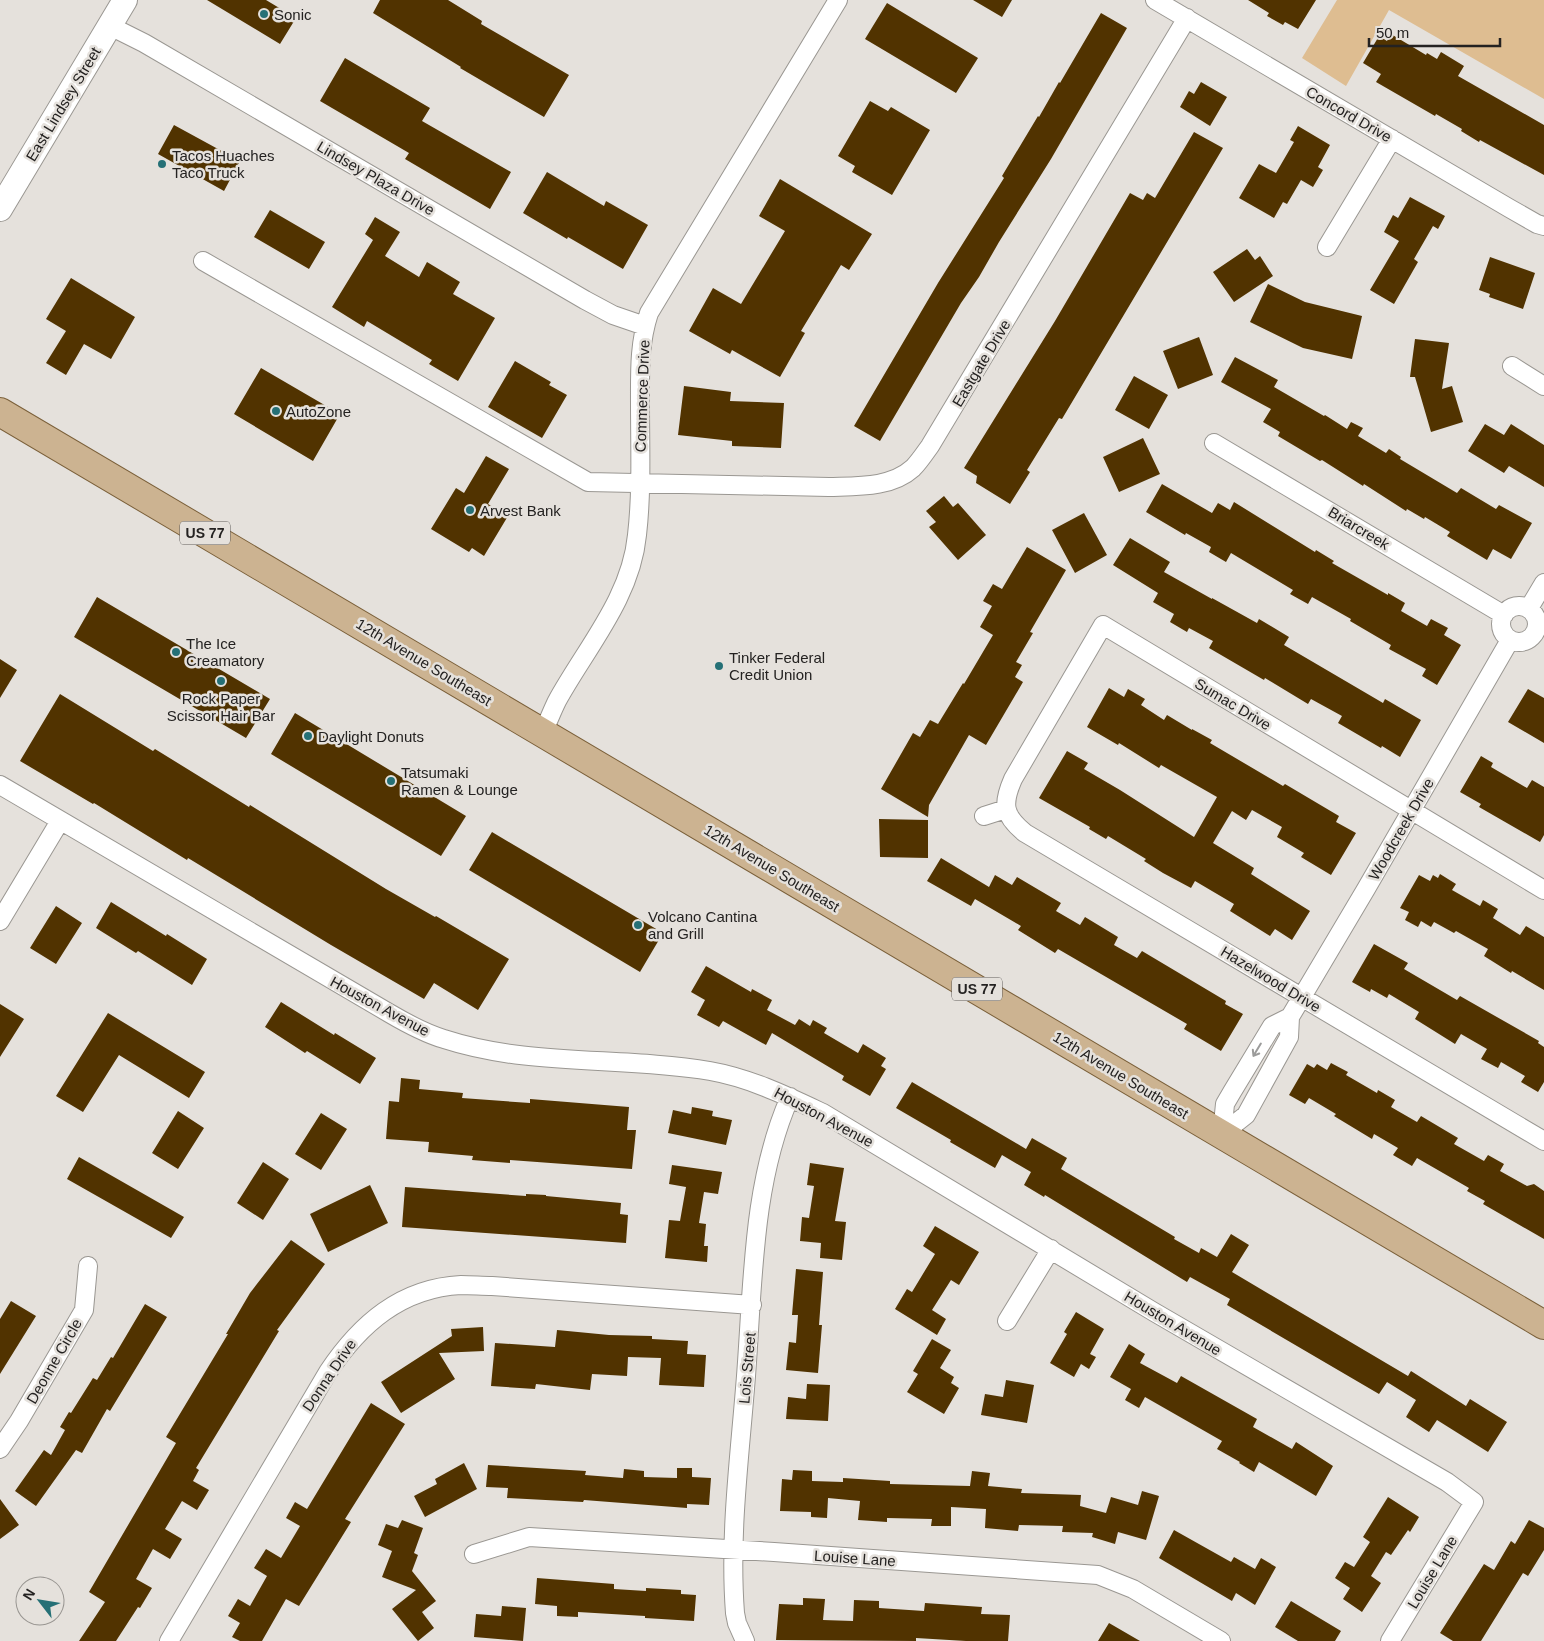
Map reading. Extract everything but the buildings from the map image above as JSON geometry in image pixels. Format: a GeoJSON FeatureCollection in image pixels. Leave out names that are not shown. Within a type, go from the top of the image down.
{"type":"FeatureCollection","features":[{"type":"Feature","properties":{"kind":"main road","name":"12th Avenue Southeast"},"geometry":{"type":"LineString","coordinates":[[0,412],[1544,1325]]}},
{"type":"Feature","properties":{"kind":"street","name":"East Lindsey Street"},"geometry":{"type":"LineString","coordinates":[[0,209],[125,0]]}},
{"type":"Feature","properties":{"kind":"street","name":"Commerce Drive"},"geometry":{"type":"LineString","coordinates":[[543,732],[557,702],[594,641],[628,578],[638,536],[640,362],[642,339],[650,313],[665,285],[838,0]]}},
{"type":"Feature","properties":{"kind":"street","name":"Concord Drive"},"geometry":{"type":"LineString","coordinates":[[1155,0],[1509,208],[1544,226]]}},
{"type":"Feature","properties":{"kind":"street","name":"Eastgate Drive"},"geometry":{"type":"LineString","coordinates":[[640,482],[829,487],[864,486],[900,477],[912,468],[935,438],[1187,18]]}},
{"type":"Feature","properties":{"kind":"street","name":"Lindsey Plaza Drive"},"geometry":{"type":"LineString","coordinates":[[110,26],[144,43],[585,300],[612,315],[645,326]]}},
{"type":"Feature","properties":{"kind":"street"},"geometry":{"type":"LineString","coordinates":[[1326,247],[1392,139]]}},
{"type":"Feature","properties":{"kind":"street"},"geometry":{"type":"LineString","coordinates":[[203,262],[588,482],[640,482]]}},
{"type":"Feature","properties":{"kind":"street"},"geometry":{"type":"LineString","coordinates":[[1512,366],[1544,386]]}},
{"type":"Feature","properties":{"kind":"street","name":"Briarcreek"},"geometry":{"type":"LineString","coordinates":[[1214,443],[1504,615]]}},
{"type":"Feature","properties":{"kind":"street"},"geometry":{"type":"LineString","coordinates":[[1528,608],[1544,583]]}},
{"type":"Feature","properties":{"kind":"street"},"geometry":{"type":"LineString","coordinates":[[1516,606],[1528,608],[1535,614],[1538,620],[1540,636],[1523,642],[1510,640],[1504,634],[1501,627],[1504,615],[1516,606]]}},
{"type":"Feature","properties":{"kind":"street","name":"Sumac Drive"},"geometry":{"type":"LineString","coordinates":[[1006,809],[1007,793],[1014,779],[1103,625],[1544,890]]}},
{"type":"Feature","properties":{"kind":"street","name":"Woodcreek Drive"},"geometry":{"type":"LineString","coordinates":[[1222,1134],[1246,1115],[1289,1037],[1290,1016],[1510,640]]}},
{"type":"Feature","properties":{"kind":"street","name":"Houston Avenue"},"geometry":{"type":"LineString","coordinates":[[0,785],[389,1014],[442,1039],[519,1056],[712,1071],[765,1086],[823,1113],[1154,1312],[1438,1477],[1474,1502]]}},
{"type":"Feature","properties":{"kind":"street"},"geometry":{"type":"LineString","coordinates":[[984,816],[1006,809]]}},
{"type":"Feature","properties":{"kind":"street","name":"Hazelwood Drive"},"geometry":{"type":"LineString","coordinates":[[1006,809],[1010,819],[1025,833],[1544,1142]]}},
{"type":"Feature","properties":{"kind":"street"},"geometry":{"type":"LineString","coordinates":[[0,921],[60,821]]}},
{"type":"Feature","properties":{"kind":"street","name":"Lois Street"},"geometry":{"type":"LineString","coordinates":[[745,1641],[735,1613],[732,1550],[757,1231],[765,1185],[781,1118],[790,1097]]}},
{"type":"Feature","properties":{"kind":"street"},"geometry":{"type":"LineString","coordinates":[[1007,1321],[1050,1249]]}},
{"type":"Feature","properties":{"kind":"street","name":"Deonne Circle"},"geometry":{"type":"LineString","coordinates":[[0,1448],[19,1421],[84,1310],[88,1266]]}},
{"type":"Feature","properties":{"kind":"street","name":"Donna Drive"},"geometry":{"type":"LineString","coordinates":[[170,1641],[328,1372],[355,1336],[384,1311],[413,1296],[430,1290],[461,1285],[752,1305]]}},
{"type":"Feature","properties":{"kind":"street","name":"Louise Lane"},"geometry":{"type":"LineString","coordinates":[[1390,1641],[1474,1502]]}},
{"type":"Feature","properties":{"kind":"street","name":"Louise Lane"},"geometry":{"type":"LineString","coordinates":[[474,1554],[528,1537],[1098,1576],[1133,1589],[1220,1641]]}},
{"type":"Feature","properties":{"kind":"shaded area"},"geometry":{"type":"Polygon","coordinates":[[[1337,0],[1544,0],[1544,99],[1389,10],[1346,86],[1302,58],[1337,0]]]}},
{"type":"Feature","properties":{"kind":"place","name":"Sonic"},"geometry":{"type":"Point","coordinates":[264,14]}},
{"type":"Feature","properties":{"kind":"place","name":"Tacos Huaches Taco Truck"},"geometry":{"type":"Point","coordinates":[162,164]}},
{"type":"Feature","properties":{"kind":"place","name":"AutoZone"},"geometry":{"type":"Point","coordinates":[276,411]}},
{"type":"Feature","properties":{"kind":"place","name":"Arvest Bank"},"geometry":{"type":"Point","coordinates":[470,510]}},
{"type":"Feature","properties":{"kind":"place","name":"The Ice Creamatory"},"geometry":{"type":"Point","coordinates":[176,652]}},
{"type":"Feature","properties":{"kind":"place","name":"Tinker Federal Credit Union"},"geometry":{"type":"Point","coordinates":[719,666]}},
{"type":"Feature","properties":{"kind":"place","name":"Rock Paper Scissor Hair Bar"},"geometry":{"type":"Point","coordinates":[221,681]}},
{"type":"Feature","properties":{"kind":"place","name":"Daylight Donuts"},"geometry":{"type":"Point","coordinates":[308,736]}},
{"type":"Feature","properties":{"kind":"place","name":"Tatsumaki Ramen & Lounge"},"geometry":{"type":"Point","coordinates":[391,781]}},
{"type":"Feature","properties":{"kind":"place","name":"Volcano Cantina and Grill"},"geometry":{"type":"Point","coordinates":[638,925]}}]}
